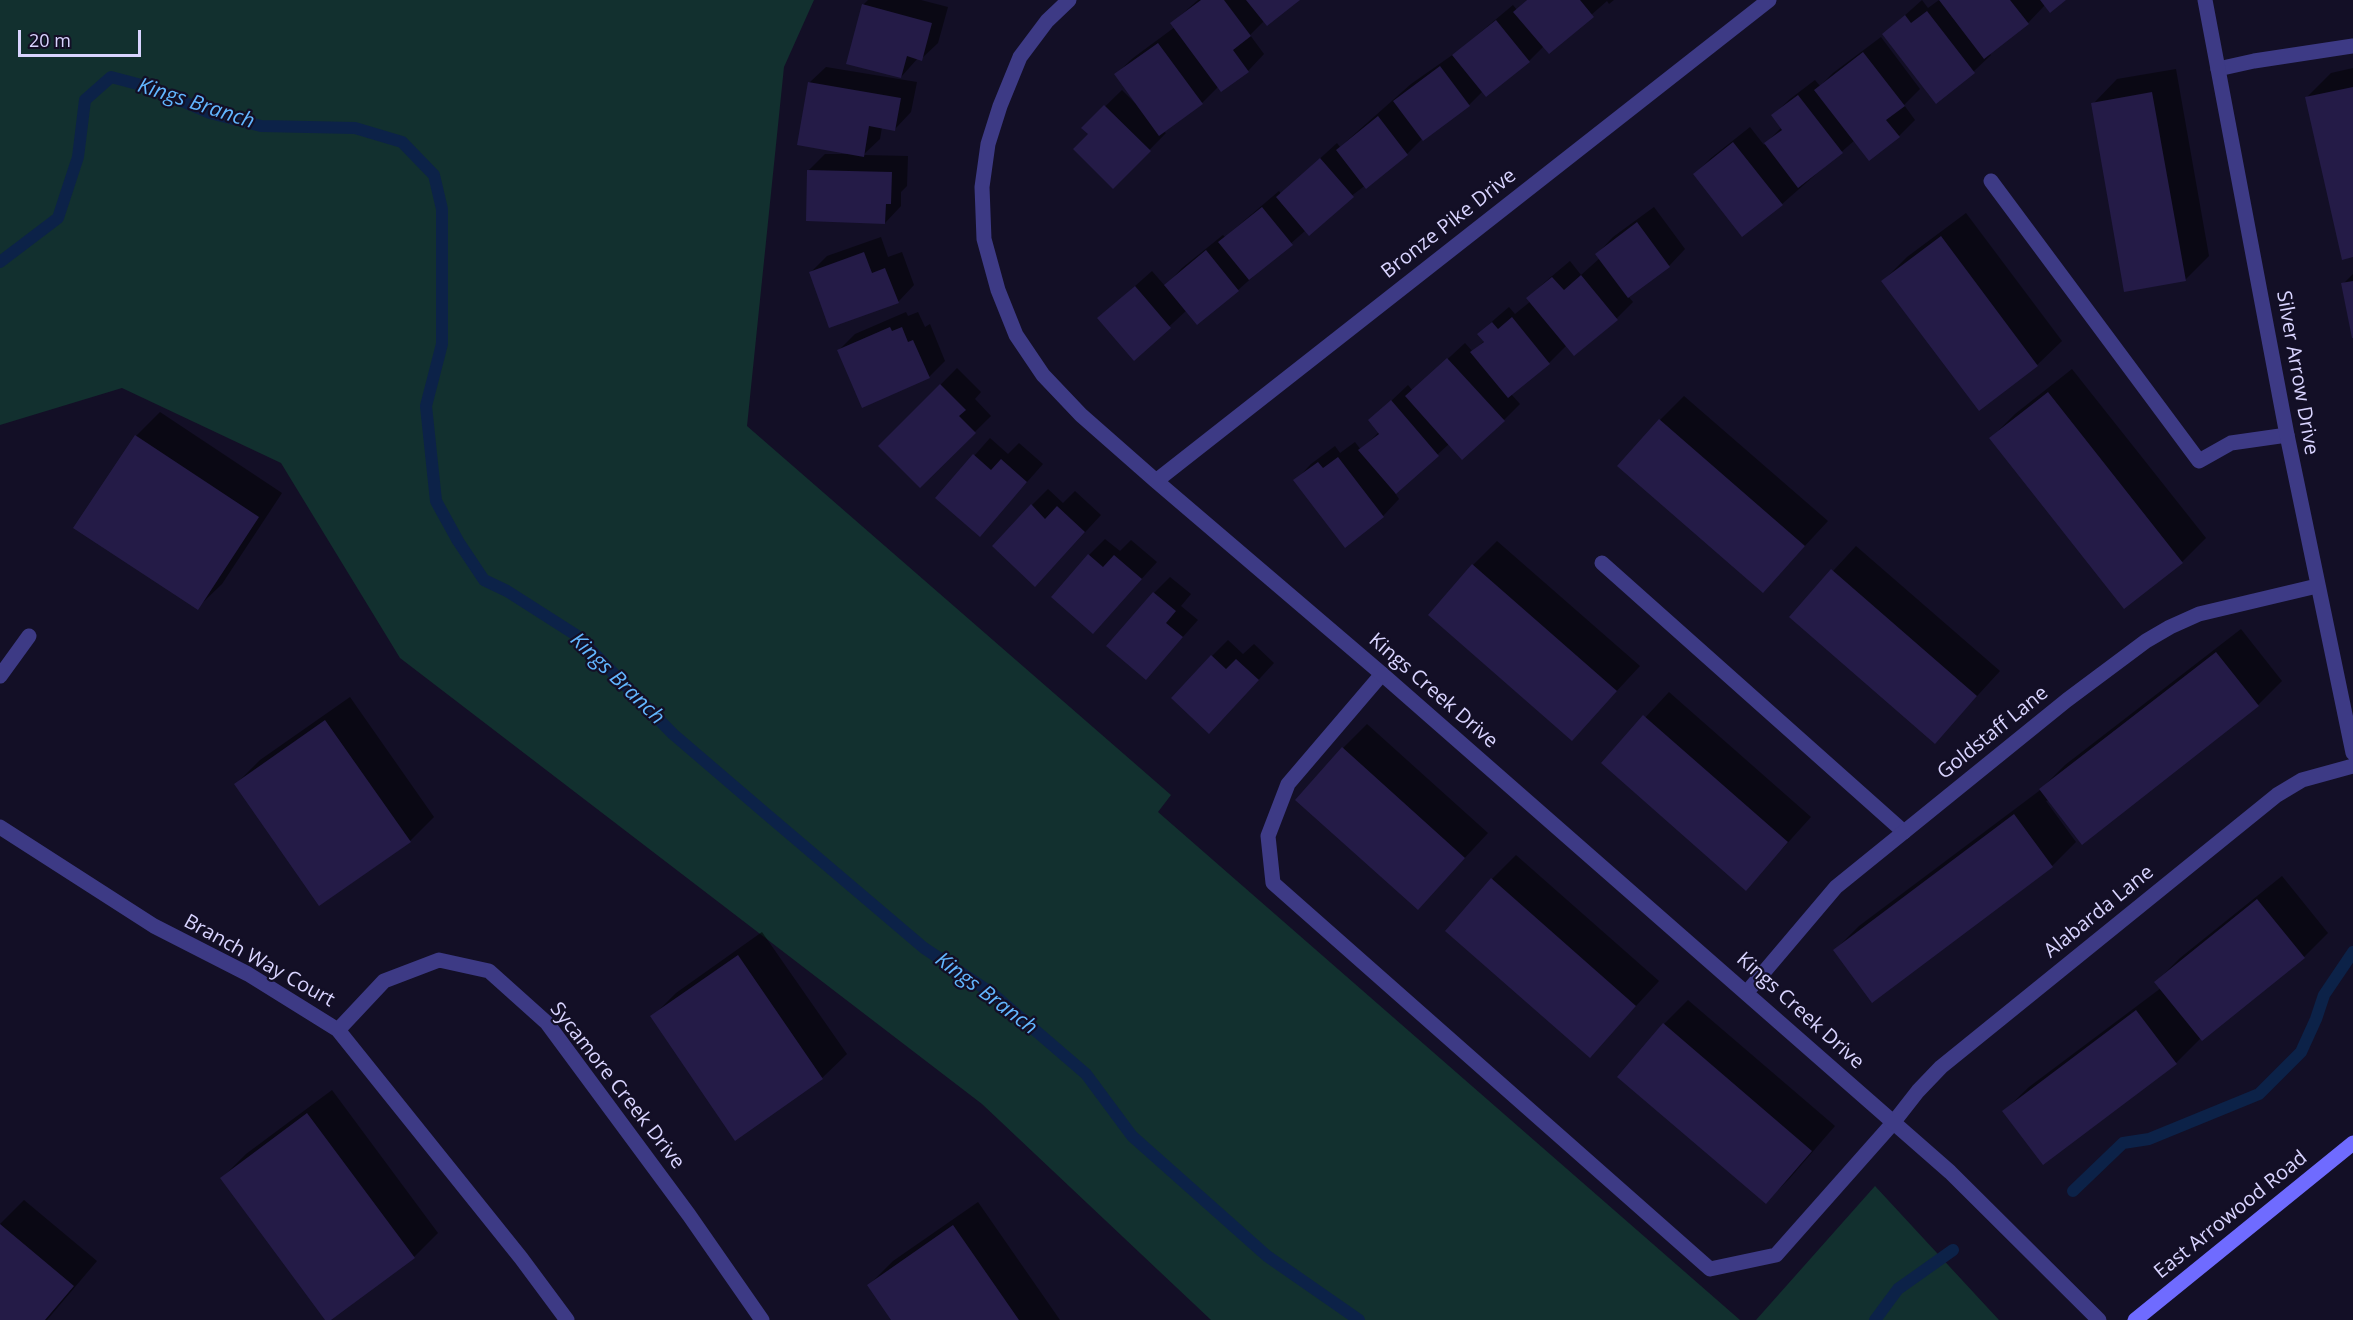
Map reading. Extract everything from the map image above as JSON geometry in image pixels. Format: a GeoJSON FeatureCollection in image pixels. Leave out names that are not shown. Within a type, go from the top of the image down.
{"type":"FeatureCollection","features":[{"type":"Feature","properties":{"kind":"main road","name":"East Arrowood Road"},"geometry":{"type":"LineString","coordinates":[[2135,1320],[2353,1143]]}},
{"type":"Feature","properties":{"kind":"street","name":"Kings Creek Drive"},"geometry":{"type":"LineString","coordinates":[[1069,0],[1047,21],[1020,57],[1000,106],[988,144],[982,188],[984,238],[998,290],[1016,335],[1042,375],[1082,415],[1156,481],[1382,674],[1950,1172],[2099,1320]]}},
{"type":"Feature","properties":{"kind":"street","name":"Bronze Pike Drive"},"geometry":{"type":"LineString","coordinates":[[1156,481],[1769,0]]}},
{"type":"Feature","properties":{"kind":"street","name":"Silver Arrow Drive"},"geometry":{"type":"LineString","coordinates":[[2205,0],[2287,435],[2353,753]]}},
{"type":"Feature","properties":{"kind":"street"},"geometry":{"type":"LineString","coordinates":[[2218,69],[2254,61],[2353,46]]}},
{"type":"Feature","properties":{"kind":"street"},"geometry":{"type":"LineString","coordinates":[[1991,181],[2199,462],[2231,443],[2287,435]]}},
{"type":"Feature","properties":{"kind":"street"},"geometry":{"type":"LineString","coordinates":[[1602,563],[1904,832]]}},
{"type":"Feature","properties":{"kind":"street","name":"Goldstaff Lane"},"geometry":{"type":"LineString","coordinates":[[1747,992],[1836,887],[2067,700],[2146,641],[2199,614],[2317,586]]}},
{"type":"Feature","properties":{"kind":"street"},"geometry":{"type":"LineString","coordinates":[[0,676],[28,636]]}},
{"type":"Feature","properties":{"kind":"street","name":"Alabarda Lane"},"geometry":{"type":"LineString","coordinates":[[1382,674],[1288,784],[1268,836],[1273,882],[1710,1269],[1776,1255],[1941,1067],[2277,795],[2302,780],[2353,766]]}},
{"type":"Feature","properties":{"kind":"street","name":"Branch Way Court"},"geometry":{"type":"LineString","coordinates":[[0,827],[154,926],[248,974],[338,1030],[521,1258],[567,1320]]}},
{"type":"Feature","properties":{"kind":"street","name":"Sycamore Creek Drive"},"geometry":{"type":"LineString","coordinates":[[338,1030],[384,981],[440,960],[489,971],[547,1023],[762,1320]]}},
{"type":"Feature","properties":{"kind":"green space"},"geometry":{"type":"Polygon","coordinates":[[[0,0],[814,0],[784,67],[747,426],[1171,795],[1158,812],[1740,1320],[1211,1320],[982,1104],[400,658],[281,463],[122,388],[0,425],[0,0]]]}},
{"type":"Feature","properties":{"kind":"green space"},"geometry":{"type":"Polygon","coordinates":[[[1875,1186],[1999,1320],[1756,1320],[1875,1186]]]}},
{"type":"Feature","properties":{"kind":"building"},"geometry":{"type":"Polygon","coordinates":[[[1201,0],[1224,0],[1251,36],[1233,50],[1249,72],[1221,92],[1170,23],[1201,0]]]}},
{"type":"Feature","properties":{"kind":"building"},"geometry":{"type":"Polygon","coordinates":[[[1246,0],[1300,0],[1267,26],[1246,0]]]}},
{"type":"Feature","properties":{"kind":"building"},"geometry":{"type":"Polygon","coordinates":[[[1527,0],[1580,0],[1594,17],[1549,54],[1513,12],[1527,0]]]}},
{"type":"Feature","properties":{"kind":"building"},"geometry":{"type":"Polygon","coordinates":[[[1939,0],[2010,0],[2029,24],[1984,59],[1939,0]]]}},
{"type":"Feature","properties":{"kind":"building"},"geometry":{"type":"Polygon","coordinates":[[[2040,0],[2066,0],[2050,13],[2040,0]]]}},
{"type":"Feature","properties":{"kind":"building"},"geometry":{"type":"Polygon","coordinates":[[[862,4],[932,23],[922,61],[907,56],[901,78],[846,64],[862,4]]]}},
{"type":"Feature","properties":{"kind":"building"},"geometry":{"type":"Polygon","coordinates":[[[1927,11],[1975,73],[1936,104],[1882,34],[1905,15],[1911,23],[1927,11]]]}},
{"type":"Feature","properties":{"kind":"building"},"geometry":{"type":"Polygon","coordinates":[[[1496,20],[1530,62],[1486,97],[1452,55],[1496,20]]]}},
{"type":"Feature","properties":{"kind":"building"},"geometry":{"type":"Polygon","coordinates":[[[1158,43],[1203,104],[1159,136],[1114,74],[1158,43]]]}},
{"type":"Feature","properties":{"kind":"building"},"geometry":{"type":"Polygon","coordinates":[[[1863,52],[1905,106],[1886,120],[1900,137],[1869,161],[1814,90],[1863,52]]]}},
{"type":"Feature","properties":{"kind":"building"},"geometry":{"type":"Polygon","coordinates":[[[1440,66],[1470,106],[1423,141],[1393,101],[1440,66]]]}},
{"type":"Feature","properties":{"kind":"building"},"geometry":{"type":"Polygon","coordinates":[[[808,82],[901,98],[895,131],[869,126],[864,157],[797,145],[808,82]]]}},
{"type":"Feature","properties":{"kind":"building"},"geometry":{"type":"Polygon","coordinates":[[[2353,87],[2353,257],[2342,260],[2305,97],[2353,87]]]}},
{"type":"Feature","properties":{"kind":"building"},"geometry":{"type":"Polygon","coordinates":[[[2152,92],[2186,281],[2124,292],[2091,103],[2152,92]]]}},
{"type":"Feature","properties":{"kind":"building"},"geometry":{"type":"Polygon","coordinates":[[[1798,95],[1843,153],[1798,188],[1764,143],[1782,130],[1771,115],[1798,95]]]}},
{"type":"Feature","properties":{"kind":"building"},"geometry":{"type":"Polygon","coordinates":[[[1104,105],[1151,151],[1113,189],[1073,149],[1088,134],[1081,128],[1104,105]]]}},
{"type":"Feature","properties":{"kind":"building"},"geometry":{"type":"Polygon","coordinates":[[[1378,116],[1408,155],[1366,189],[1336,150],[1378,116]]]}},
{"type":"Feature","properties":{"kind":"building"},"geometry":{"type":"Polygon","coordinates":[[[1733,142],[1783,205],[1742,237],[1693,174],[1733,142]]]}},
{"type":"Feature","properties":{"kind":"building"},"geometry":{"type":"Polygon","coordinates":[[[1320,158],[1354,197],[1309,236],[1276,197],[1320,158]]]}},
{"type":"Feature","properties":{"kind":"building"},"geometry":{"type":"Polygon","coordinates":[[[807,170],[892,172],[891,204],[886,204],[885,224],[806,221],[807,170]]]}},
{"type":"Feature","properties":{"kind":"building"},"geometry":{"type":"Polygon","coordinates":[[[1262,207],[1293,245],[1249,280],[1218,242],[1262,207]]]}},
{"type":"Feature","properties":{"kind":"building"},"geometry":{"type":"Polygon","coordinates":[[[1637,222],[1670,267],[1628,298],[1595,254],[1637,222]]]}},
{"type":"Feature","properties":{"kind":"building"},"geometry":{"type":"Polygon","coordinates":[[[1941,236],[2038,366],[1979,411],[1881,281],[1941,236]]]}},
{"type":"Feature","properties":{"kind":"building"},"geometry":{"type":"Polygon","coordinates":[[[1206,250],[1239,291],[1197,325],[1164,285],[1206,250]]]}},
{"type":"Feature","properties":{"kind":"building"},"geometry":{"type":"Polygon","coordinates":[[[864,252],[872,273],[885,268],[899,303],[829,328],[809,272],[864,252]]]}},
{"type":"Feature","properties":{"kind":"building"},"geometry":{"type":"Polygon","coordinates":[[[1581,275],[1618,320],[1574,356],[1526,298],[1552,277],[1564,290],[1581,275]]]}},
{"type":"Feature","properties":{"kind":"building"},"geometry":{"type":"Polygon","coordinates":[[[2353,281],[2353,338],[2352,338],[2341,283],[2353,281]]]}},
{"type":"Feature","properties":{"kind":"building"},"geometry":{"type":"Polygon","coordinates":[[[1135,286],[1171,328],[1134,361],[1097,318],[1135,286]]]}},
{"type":"Feature","properties":{"kind":"building"},"geometry":{"type":"Polygon","coordinates":[[[1512,317],[1550,364],[1508,398],[1470,352],[1484,342],[1477,334],[1492,322],[1498,329],[1512,317]]]}},
{"type":"Feature","properties":{"kind":"building"},"geometry":{"type":"Polygon","coordinates":[[[890,327],[892,331],[902,327],[908,342],[913,340],[930,378],[862,408],[837,350],[890,327]]]}},
{"type":"Feature","properties":{"kind":"building"},"geometry":{"type":"Polygon","coordinates":[[[1447,358],[1505,421],[1462,460],[1405,396],[1447,358]]]}},
{"type":"Feature","properties":{"kind":"building"},"geometry":{"type":"Polygon","coordinates":[[[940,384],[966,410],[959,416],[976,433],[920,488],[878,446],[940,384]]]}},
{"type":"Feature","properties":{"kind":"building"},"geometry":{"type":"Polygon","coordinates":[[[2048,392],[2183,563],[2124,609],[1989,438],[2048,392]]]}},
{"type":"Feature","properties":{"kind":"building"},"geometry":{"type":"Polygon","coordinates":[[[1391,400],[1439,456],[1396,494],[1358,450],[1379,434],[1368,420],[1391,400]]]}},
{"type":"Feature","properties":{"kind":"building"},"geometry":{"type":"Polygon","coordinates":[[[1659,419],[1805,546],[1763,593],[1617,466],[1659,419]]]}},
{"type":"Feature","properties":{"kind":"building"},"geometry":{"type":"Polygon","coordinates":[[[135,435],[259,517],[198,610],[73,528],[135,435]]]}},
{"type":"Feature","properties":{"kind":"building"},"geometry":{"type":"Polygon","coordinates":[[[973,454],[991,470],[1001,459],[1027,482],[980,537],[935,498],[973,454]]]}},
{"type":"Feature","properties":{"kind":"building"},"geometry":{"type":"Polygon","coordinates":[[[1338,457],[1384,517],[1345,548],[1293,480],[1318,462],[1323,468],[1338,457]]]}},
{"type":"Feature","properties":{"kind":"building"},"geometry":{"type":"Polygon","coordinates":[[[1031,504],[1045,519],[1057,506],[1085,532],[1035,587],[992,546],[1031,504]]]}},
{"type":"Feature","properties":{"kind":"building"},"geometry":{"type":"Polygon","coordinates":[[[1088,554],[1103,567],[1114,555],[1142,579],[1093,634],[1051,597],[1088,554]]]}},
{"type":"Feature","properties":{"kind":"building"},"geometry":{"type":"Polygon","coordinates":[[[1472,564],[1617,691],[1572,741],[1428,615],[1472,564]]]}},
{"type":"Feature","properties":{"kind":"building"},"geometry":{"type":"Polygon","coordinates":[[[1831,569],[1977,696],[1935,744],[1789,617],[1831,569]]]}},
{"type":"Feature","properties":{"kind":"building"},"geometry":{"type":"Polygon","coordinates":[[[1153,592],[1176,611],[1166,623],[1183,637],[1146,680],[1106,646],[1153,592]]]}},
{"type":"Feature","properties":{"kind":"building"},"geometry":{"type":"Polygon","coordinates":[[[2216,652],[2259,706],[2082,845],[2039,789],[2216,652]]]}},
{"type":"Feature","properties":{"kind":"building"},"geometry":{"type":"Polygon","coordinates":[[[1211,655],[1226,669],[1236,659],[1259,680],[1209,734],[1171,698],[1211,655]]]}},
{"type":"Feature","properties":{"kind":"building"},"geometry":{"type":"Polygon","coordinates":[[[1643,715],[1788,842],[1746,891],[1601,763],[1643,715]]]}},
{"type":"Feature","properties":{"kind":"building"},"geometry":{"type":"Polygon","coordinates":[[[325,720],[411,842],[319,906],[234,784],[325,720]]]}},
{"type":"Feature","properties":{"kind":"building"},"geometry":{"type":"Polygon","coordinates":[[[1342,747],[1465,858],[1418,910],[1295,800],[1342,747]]]}},
{"type":"Feature","properties":{"kind":"building"},"geometry":{"type":"Polygon","coordinates":[[[2014,814],[2053,867],[1872,1003],[1833,950],[2014,814]]]}},
{"type":"Feature","properties":{"kind":"building"},"geometry":{"type":"Polygon","coordinates":[[[1491,878],[1636,1006],[1590,1058],[1445,931],[1491,878]]]}},
{"type":"Feature","properties":{"kind":"building"},"geometry":{"type":"Polygon","coordinates":[[[2257,899],[2305,958],[2202,1041],[2154,982],[2257,899]]]}},
{"type":"Feature","properties":{"kind":"building"},"geometry":{"type":"Polygon","coordinates":[[[738,955],[823,1079],[735,1141],[650,1016],[738,955]]]}},
{"type":"Feature","properties":{"kind":"building"},"geometry":{"type":"Polygon","coordinates":[[[2136,1010],[2177,1064],[2043,1165],[2002,1111],[2136,1010]]]}},
{"type":"Feature","properties":{"kind":"building"},"geometry":{"type":"Polygon","coordinates":[[[1663,1023],[1812,1151],[1766,1204],[1617,1077],[1663,1023]]]}},
{"type":"Feature","properties":{"kind":"building"},"geometry":{"type":"Polygon","coordinates":[[[307,1113],[415,1258],[331,1320],[325,1320],[220,1178],[307,1113]]]}},
{"type":"Feature","properties":{"kind":"building"},"geometry":{"type":"Polygon","coordinates":[[[0,1224],[74,1286],[45,1320],[0,1320],[0,1224]]]}},
{"type":"Feature","properties":{"kind":"building"},"geometry":{"type":"Polygon","coordinates":[[[953,1225],[1019,1320],[891,1320],[867,1285],[953,1225]]]}},
{"type":"Feature","properties":{"kind":"waterway","name":"Kings Branch"},"geometry":{"type":"LineString","coordinates":[[0,262],[58,218],[78,157],[85,100],[111,77],[149,87],[210,113],[261,126],[355,128],[402,142],[434,175],[442,209],[442,344],[426,406],[436,501],[458,541],[484,580],[507,591],[576,635],[673,734],[924,948],[993,994],[1086,1074],[1132,1136],[1267,1256],[1359,1320]]}},
{"type":"Feature","properties":{"kind":"waterway"},"geometry":{"type":"LineString","coordinates":[[2073,1191],[2123,1143],[2149,1139],[2259,1094],[2301,1052],[2324,995],[2353,952]]}},
{"type":"Feature","properties":{"kind":"waterway"},"geometry":{"type":"LineString","coordinates":[[1875,1320],[1898,1289],[1953,1250]]}}]}
